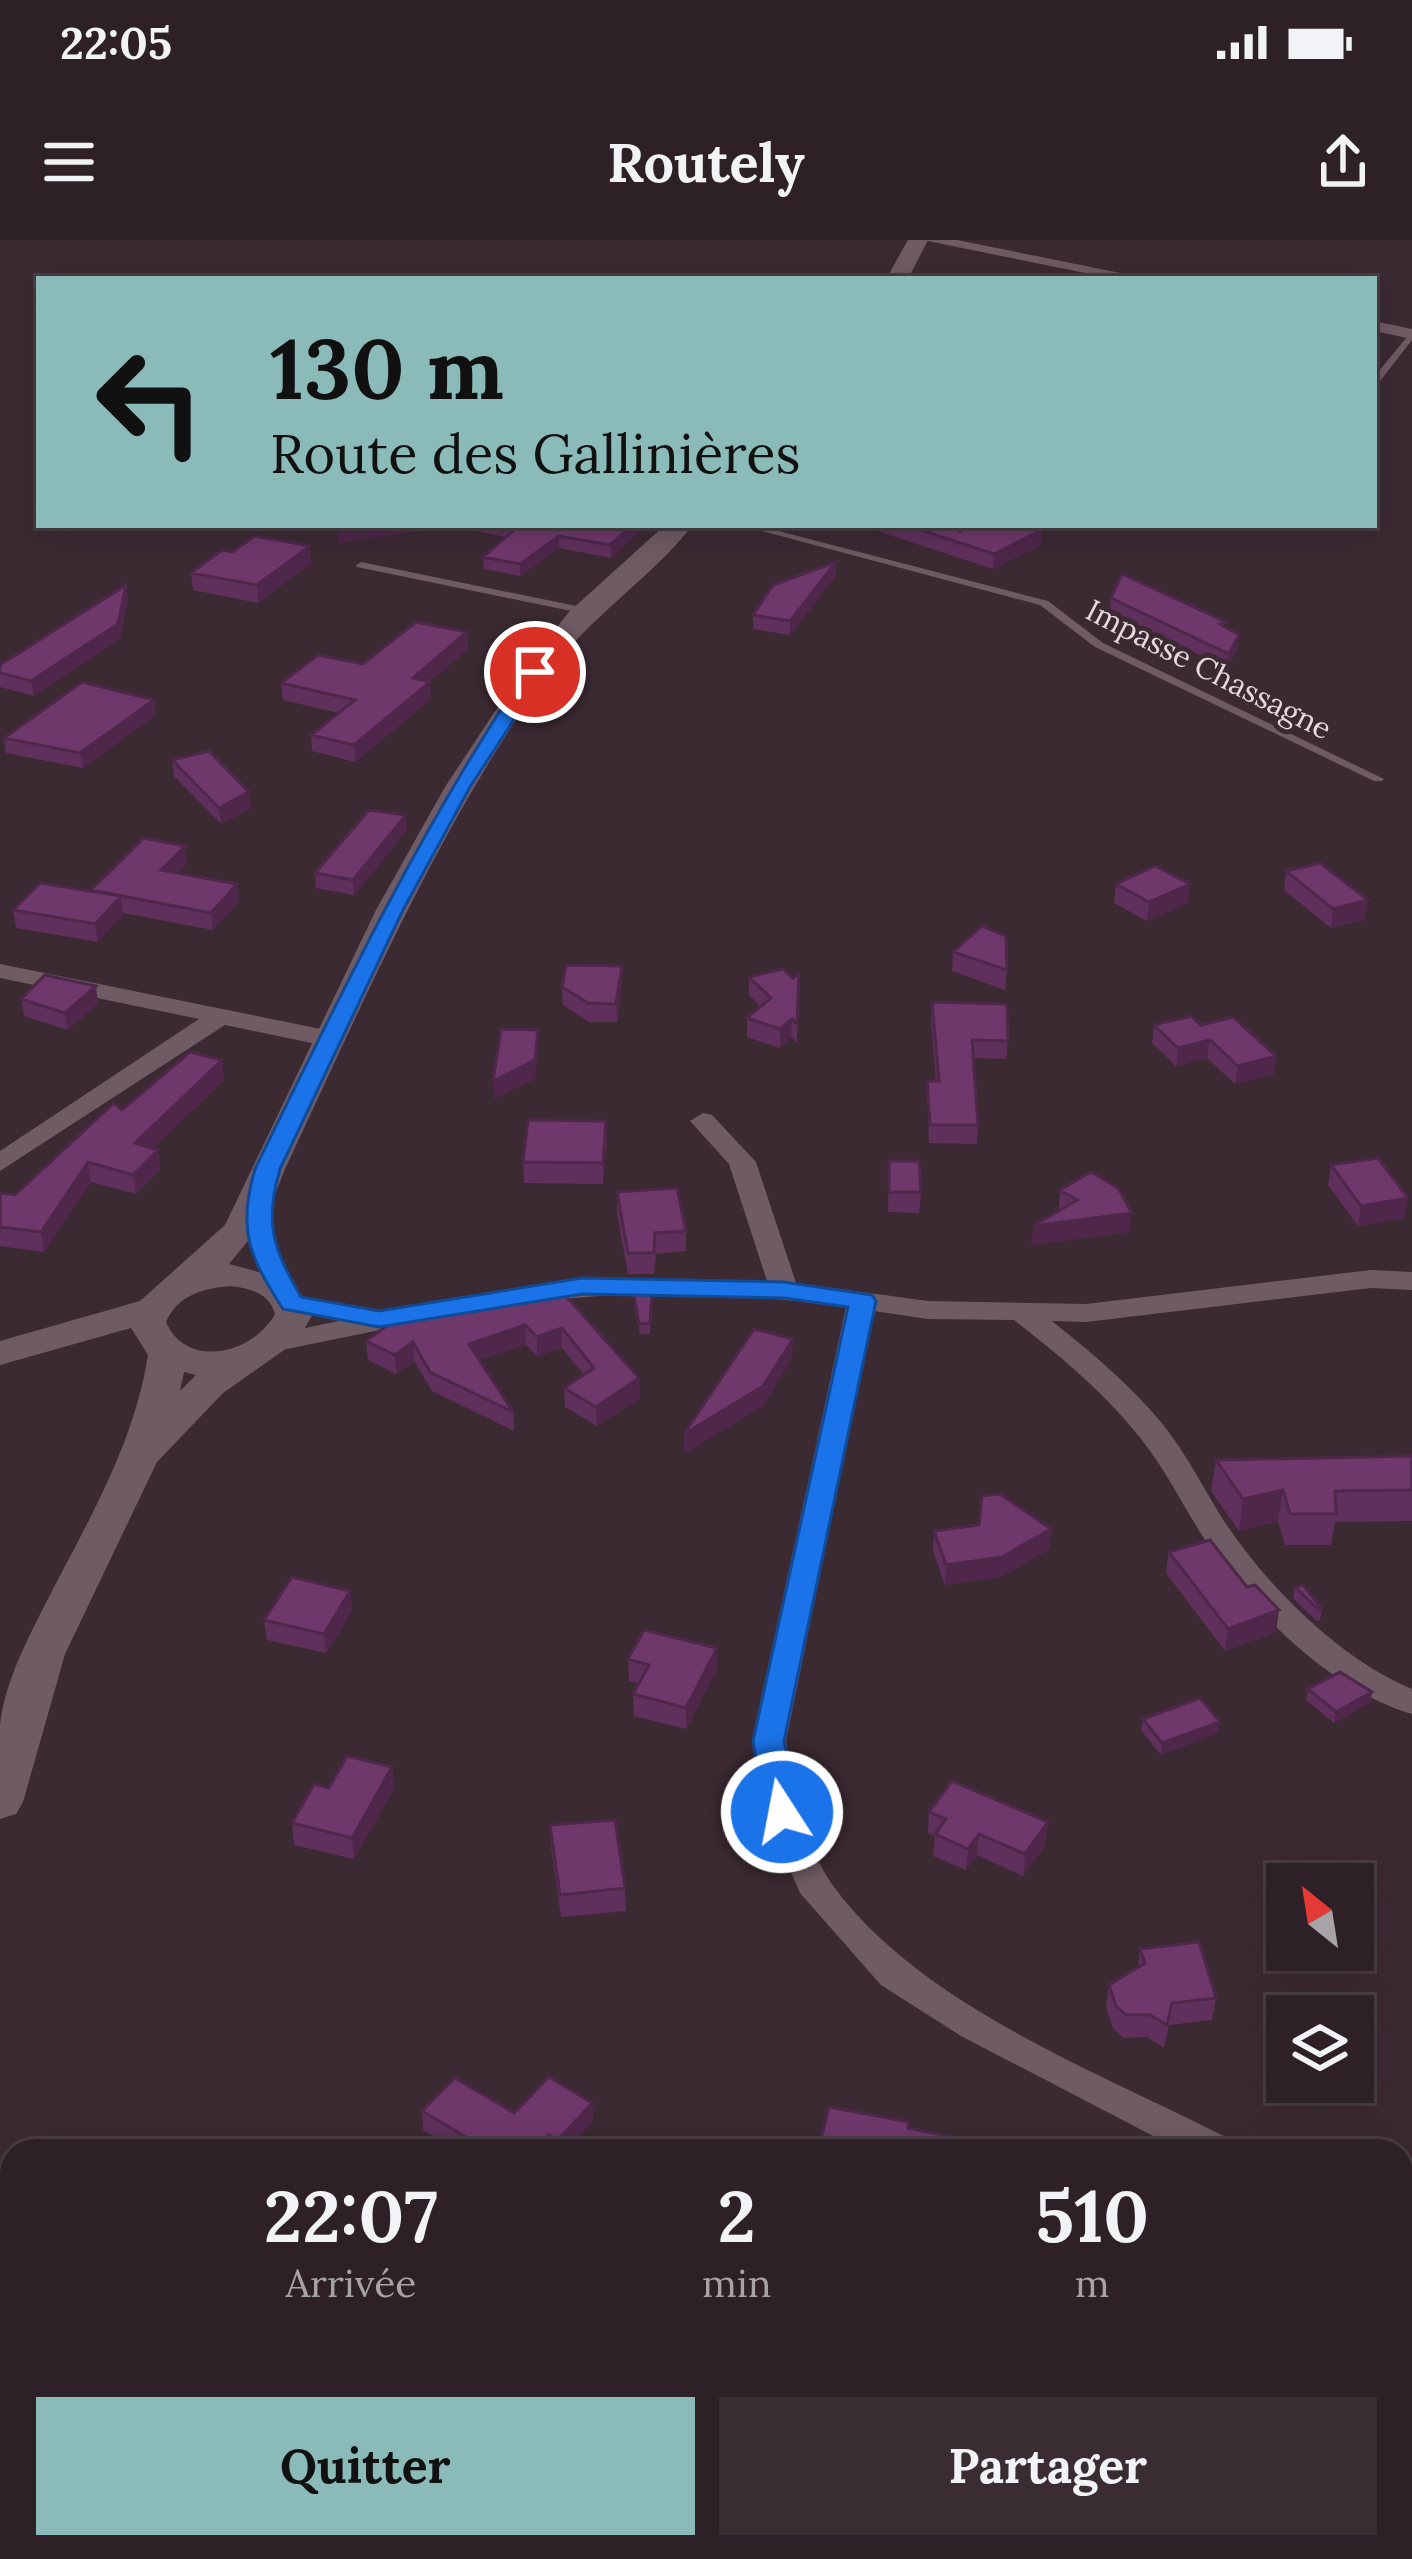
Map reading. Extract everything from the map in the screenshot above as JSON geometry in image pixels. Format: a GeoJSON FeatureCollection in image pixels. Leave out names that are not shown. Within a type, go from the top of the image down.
{"type":"FeatureCollection","features":[{"type":"Feature","properties":{"kind":"street"},"geometry":{"type":"LineString","coordinates":[[899,276],[918,240]]}},
{"type":"Feature","properties":{"kind":"street"},"geometry":{"type":"LineString","coordinates":[[931,240],[1126,276]]}},
{"type":"Feature","properties":{"kind":"street"},"geometry":{"type":"LineString","coordinates":[[1377,327],[1412,334]]}},
{"type":"Feature","properties":{"kind":"street"},"geometry":{"type":"LineString","coordinates":[[187,1282],[233,1242],[256,1209],[267,1169],[392,910],[460,787],[535,672],[586,611],[677,528]]}},
{"type":"Feature","properties":{"kind":"street"},"geometry":{"type":"LineString","coordinates":[[0,971],[331,1039]]}},
{"type":"Feature","properties":{"kind":"street"},"geometry":{"type":"LineString","coordinates":[[0,1163],[220,1017]]}},
{"type":"Feature","properties":{"kind":"street"},"geometry":{"type":"LineString","coordinates":[[703,1120],[742,1162],[784,1290]]}},
{"type":"Feature","properties":{"kind":"street"},"geometry":{"type":"LineString","coordinates":[[133,1465],[209,1384],[291,1326],[288,1298],[266,1257],[256,1209]]}},
{"type":"Feature","properties":{"kind":"street"},"geometry":{"type":"LineString","coordinates":[[0,1802],[50,1640],[133,1465],[166,1378],[158,1336],[171,1290],[208,1276],[252,1277],[288,1298],[379,1319]]}},
{"type":"Feature","properties":{"kind":"street"},"geometry":{"type":"LineString","coordinates":[[3,1352],[158,1336],[209,1363],[379,1319],[582,1286],[784,1290],[928,1310],[1086,1313],[1371,1279],[1412,1281]]}},
{"type":"Feature","properties":{"kind":"street"},"geometry":{"type":"LineString","coordinates":[[862,1301],[769,1741],[782,1812],[818,1893],[894,1975],[974,2026],[1195,2139]]}},
{"type":"Feature","properties":{"kind":"street"},"geometry":{"type":"LineString","coordinates":[[1021,1312],[1097,1369],[1166,1449],[1225,1546],[1313,1639],[1394,1696],[1412,1702]]}},
{"type":"Feature","properties":{"kind":"lane"},"geometry":{"type":"LineString","coordinates":[[1377,379],[1412,334]]}},
{"type":"Feature","properties":{"kind":"lane","name":"Impasse Chassagne"},"geometry":{"type":"LineString","coordinates":[[756,528],[1044,603],[1099,645],[1378,779]]}},
{"type":"Feature","properties":{"kind":"lane"},"geometry":{"type":"LineString","coordinates":[[361,565],[586,611]]}},
{"type":"Feature","properties":{"kind":"building"},"geometry":{"type":"Polygon","coordinates":[[[516,528],[630,528],[610,545],[559,536],[520,564],[483,557],[516,528]]]}},
{"type":"Feature","properties":{"kind":"building"},"geometry":{"type":"Polygon","coordinates":[[[914,528],[1042,530],[994,554],[914,528]]]}},
{"type":"Feature","properties":{"kind":"building"},"geometry":{"type":"Polygon","coordinates":[[[255,536],[310,546],[257,585],[191,573],[222,550],[232,552],[255,536]]]}},
{"type":"Feature","properties":{"kind":"building"},"geometry":{"type":"Polygon","coordinates":[[[836,562],[790,621],[753,615],[773,585],[836,562]]]}},
{"type":"Feature","properties":{"kind":"building"},"geometry":{"type":"Polygon","coordinates":[[[1122,574],[1226,622],[1220,624],[1239,635],[1229,654],[1111,598],[1122,574]]]}},
{"type":"Feature","properties":{"kind":"building"},"geometry":{"type":"Polygon","coordinates":[[[126,585],[118,624],[31,681],[0,673],[0,665],[126,585]]]}},
{"type":"Feature","properties":{"kind":"building"},"geometry":{"type":"Polygon","coordinates":[[[416,622],[467,632],[413,678],[430,682],[354,745],[311,735],[355,700],[281,683],[318,655],[363,664],[416,622]]]}},
{"type":"Feature","properties":{"kind":"building"},"geometry":{"type":"Polygon","coordinates":[[[82,682],[154,700],[80,753],[4,738],[82,682]]]}},
{"type":"Feature","properties":{"kind":"building"},"geometry":{"type":"Polygon","coordinates":[[[209,751],[249,792],[219,808],[172,760],[209,751]]]}},
{"type":"Feature","properties":{"kind":"building"},"geometry":{"type":"Polygon","coordinates":[[[369,810],[406,815],[353,880],[315,873],[369,810]]]}},
{"type":"Feature","properties":{"kind":"building"},"geometry":{"type":"Polygon","coordinates":[[[144,838],[185,846],[161,870],[237,884],[211,913],[91,890],[144,838]]]}},
{"type":"Feature","properties":{"kind":"building"},"geometry":{"type":"Polygon","coordinates":[[[1320,863],[1368,900],[1333,909],[1286,871],[1320,863]]]}},
{"type":"Feature","properties":{"kind":"building"},"geometry":{"type":"Polygon","coordinates":[[[1155,866],[1190,884],[1149,902],[1116,884],[1155,866]]]}},
{"type":"Feature","properties":{"kind":"building"},"geometry":{"type":"Polygon","coordinates":[[[40,883],[121,896],[95,924],[13,910],[40,883]]]}},
{"type":"Feature","properties":{"kind":"building"},"geometry":{"type":"Polygon","coordinates":[[[982,926],[1006,936],[1007,970],[953,952],[982,926]]]}},
{"type":"Feature","properties":{"kind":"building"},"geometry":{"type":"Polygon","coordinates":[[[566,965],[622,966],[616,1004],[588,1003],[562,987],[566,965]]]}},
{"type":"Feature","properties":{"kind":"building"},"geometry":{"type":"Polygon","coordinates":[[[783,969],[793,978],[799,973],[797,1024],[792,1019],[780,1029],[747,1018],[771,998],[749,977],[783,969]]]}},
{"type":"Feature","properties":{"kind":"building"},"geometry":{"type":"Polygon","coordinates":[[[45,975],[96,986],[65,1013],[21,999],[45,975]]]}},
{"type":"Feature","properties":{"kind":"building"},"geometry":{"type":"Polygon","coordinates":[[[932,1002],[1007,1004],[1008,1041],[972,1040],[978,1125],[930,1125],[927,1081],[939,1081],[932,1002]]]}},
{"type":"Feature","properties":{"kind":"building"},"geometry":{"type":"Polygon","coordinates":[[[1191,1016],[1201,1025],[1233,1017],[1276,1056],[1238,1066],[1210,1040],[1178,1048],[1154,1025],[1191,1016]]]}},
{"type":"Feature","properties":{"kind":"building"},"geometry":{"type":"Polygon","coordinates":[[[501,1029],[538,1030],[535,1060],[493,1081],[501,1029]]]}},
{"type":"Feature","properties":{"kind":"building"},"geometry":{"type":"Polygon","coordinates":[[[190,1052],[222,1060],[135,1143],[158,1150],[133,1175],[88,1162],[41,1232],[0,1227],[0,1193],[15,1195],[114,1103],[122,1110],[190,1052]]]}},
{"type":"Feature","properties":{"kind":"building"},"geometry":{"type":"Polygon","coordinates":[[[528,1120],[606,1121],[603,1163],[523,1162],[528,1120]]]}},
{"type":"Feature","properties":{"kind":"building"},"geometry":{"type":"Polygon","coordinates":[[[1378,1158],[1408,1198],[1361,1206],[1331,1165],[1378,1158]]]}},
{"type":"Feature","properties":{"kind":"building"},"geometry":{"type":"Polygon","coordinates":[[[889,1161],[919,1161],[921,1192],[889,1192],[889,1161]]]}},
{"type":"Feature","properties":{"kind":"building"},"geometry":{"type":"Polygon","coordinates":[[[1091,1172],[1118,1188],[1132,1213],[1033,1226],[1077,1200],[1060,1190],[1091,1172]]]}},
{"type":"Feature","properties":{"kind":"building"},"geometry":{"type":"Polygon","coordinates":[[[677,1188],[686,1231],[655,1233],[654,1253],[628,1253],[617,1192],[677,1188]]]}},
{"type":"Feature","properties":{"kind":"building"},"geometry":{"type":"Polygon","coordinates":[[[556,1285],[639,1378],[596,1407],[564,1388],[594,1368],[562,1328],[537,1337],[525,1325],[469,1344],[513,1412],[430,1372],[413,1342],[395,1355],[366,1341],[411,1308],[419,1312],[447,1302],[515,1291],[526,1294],[556,1285]]]}},
{"type":"Feature","properties":{"kind":"building"},"geometry":{"type":"Polygon","coordinates":[[[633,1290],[652,1290],[650,1323],[639,1324],[633,1290]]]}},
{"type":"Feature","properties":{"kind":"building"},"geometry":{"type":"Polygon","coordinates":[[[754,1329],[793,1339],[763,1386],[684,1434],[754,1329]]]}},
{"type":"Feature","properties":{"kind":"building"},"geometry":{"type":"Polygon","coordinates":[[[1412,1456],[1412,1490],[1335,1491],[1336,1514],[1290,1514],[1283,1490],[1243,1499],[1216,1460],[1412,1456]]]}},
{"type":"Feature","properties":{"kind":"building"},"geometry":{"type":"Polygon","coordinates":[[[1000,1494],[1051,1529],[1002,1557],[946,1565],[934,1531],[979,1525],[982,1496],[1000,1494]]]}},
{"type":"Feature","properties":{"kind":"building"},"geometry":{"type":"Polygon","coordinates":[[[1210,1540],[1247,1587],[1255,1585],[1279,1610],[1228,1629],[1169,1552],[1210,1540]]]}},
{"type":"Feature","properties":{"kind":"building"},"geometry":{"type":"Polygon","coordinates":[[[292,1577],[350,1591],[324,1634],[264,1620],[292,1577]]]}},
{"type":"Feature","properties":{"kind":"building"},"geometry":{"type":"Polygon","coordinates":[[[1303,1585],[1322,1609],[1295,1587],[1303,1585]]]}},
{"type":"Feature","properties":{"kind":"building"},"geometry":{"type":"Polygon","coordinates":[[[644,1630],[717,1648],[686,1708],[633,1694],[649,1665],[628,1659],[644,1630]]]}},
{"type":"Feature","properties":{"kind":"building"},"geometry":{"type":"Polygon","coordinates":[[[1340,1672],[1372,1692],[1336,1712],[1308,1689],[1340,1672]]]}},
{"type":"Feature","properties":{"kind":"building"},"geometry":{"type":"Polygon","coordinates":[[[1200,1698],[1220,1722],[1162,1743],[1143,1719],[1200,1698]]]}},
{"type":"Feature","properties":{"kind":"building"},"geometry":{"type":"Polygon","coordinates":[[[347,1756],[392,1767],[352,1838],[292,1823],[314,1784],[329,1788],[347,1756]]]}},
{"type":"Feature","properties":{"kind":"building"},"geometry":{"type":"Polygon","coordinates":[[[952,1781],[1048,1822],[1025,1854],[979,1834],[968,1849],[935,1834],[946,1819],[929,1812],[952,1781]]]}},
{"type":"Feature","properties":{"kind":"building"},"geometry":{"type":"Polygon","coordinates":[[[615,1820],[625,1888],[560,1895],[550,1825],[615,1820]]]}},
{"type":"Feature","properties":{"kind":"building"},"geometry":{"type":"Polygon","coordinates":[[[1199,1942],[1216,1998],[1172,2003],[1167,2025],[1150,2015],[1126,2015],[1116,2006],[1109,1985],[1145,1963],[1140,1949],[1199,1942]]]}},
{"type":"Feature","properties":{"kind":"building"},"geometry":{"type":"Polygon","coordinates":[[[549,2077],[592,2103],[559,2139],[549,2135],[545,2139],[470,2139],[422,2111],[455,2078],[514,2113],[549,2077]]]}},
{"type":"Feature","properties":{"kind":"building"},"geometry":{"type":"Polygon","coordinates":[[[829,2107],[909,2122],[908,2128],[958,2138],[958,2139],[821,2139],[829,2107]]]}},
{"type":"Feature","properties":{"kind":"route"},"geometry":{"type":"LineString","coordinates":[[535,672],[460,787],[392,910],[267,1169],[256,1209],[266,1257],[292,1303],[379,1319],[582,1286],[784,1290],[862,1301],[769,1741],[782,1812]]}}]}
